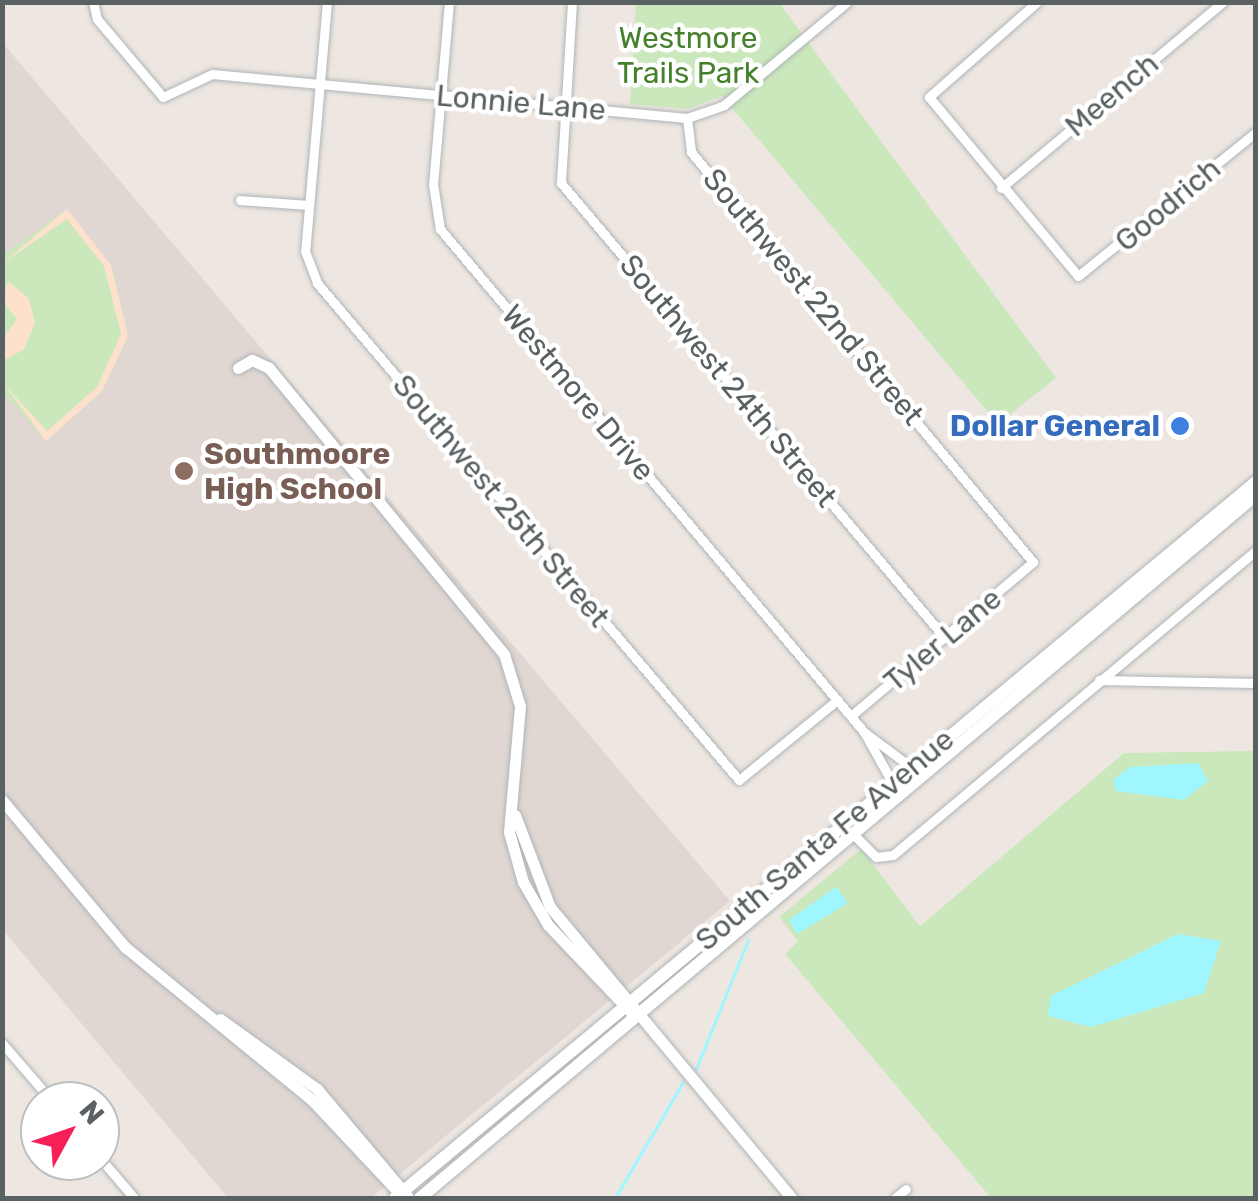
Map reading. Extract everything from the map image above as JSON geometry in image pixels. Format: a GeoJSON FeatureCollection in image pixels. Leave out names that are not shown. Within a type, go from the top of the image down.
{"type":"FeatureCollection","features":[{"type":"Feature","properties":{"kind":"main road","name":"South Santa Fe Avenue"},"geometry":{"type":"LineString","coordinates":[[917,772],[1256,482]]}},
{"type":"Feature","properties":{"kind":"main road","name":"South Santa Fe Avenue"},"geometry":{"type":"LineString","coordinates":[[402,1196],[627,1005],[1256,495]]}},
{"type":"Feature","properties":{"kind":"main road","name":"South Santa Fe Avenue"},"geometry":{"type":"LineString","coordinates":[[420,1198],[638,1016],[852,832],[896,789]]}},
{"type":"Feature","properties":{"kind":"street","name":"Southwest 25th Street"},"geometry":{"type":"LineString","coordinates":[[327,2],[306,260],[317,284],[739,780],[837,700]]}},
{"type":"Feature","properties":{"kind":"street","name":"Westmore Drive"},"geometry":{"type":"LineString","coordinates":[[449,2],[432,203],[440,230],[852,716],[896,789]]}},
{"type":"Feature","properties":{"kind":"street","name":"Southwest 24th Street"},"geometry":{"type":"LineString","coordinates":[[572,2],[557,171],[566,191],[945,638]]}},
{"type":"Feature","properties":{"kind":"street","name":"Lonnie Lane"},"geometry":{"type":"LineString","coordinates":[[91,4],[164,97],[202,74],[686,118],[724,106],[847,2]]}},
{"type":"Feature","properties":{"kind":"street"},"geometry":{"type":"LineString","coordinates":[[1000,188],[929,97],[1037,2]]}},
{"type":"Feature","properties":{"kind":"street","name":"Meench"},"geometry":{"type":"LineString","coordinates":[[1000,188],[1222,2]]}},
{"type":"Feature","properties":{"kind":"street","name":"Southwest 22nd Street"},"geometry":{"type":"LineString","coordinates":[[686,118],[691,152],[1033,562]]}},
{"type":"Feature","properties":{"kind":"street","name":"Goodrich"},"geometry":{"type":"LineString","coordinates":[[1000,188],[1078,276],[1256,132]]}},
{"type":"Feature","properties":{"kind":"street"},"geometry":{"type":"LineString","coordinates":[[240,200],[308,205]]}},
{"type":"Feature","properties":{"kind":"street"},"geometry":{"type":"LineString","coordinates":[[238,368],[252,360],[269,368],[504,654],[521,724],[514,811],[542,895],[627,1005],[792,1198]]}},
{"type":"Feature","properties":{"kind":"street"},"geometry":{"type":"LineString","coordinates":[[852,832],[876,857],[893,855],[1256,550]]}},
{"type":"Feature","properties":{"kind":"street","name":"Tyler Lane"},"geometry":{"type":"LineString","coordinates":[[852,716],[1033,562]]}},
{"type":"Feature","properties":{"kind":"street"},"geometry":{"type":"LineString","coordinates":[[1099,680],[1256,683]]}},
{"type":"Feature","properties":{"kind":"street","name":"Westmore Drive"},"geometry":{"type":"LineString","coordinates":[[864,732],[917,772]]}},
{"type":"Feature","properties":{"kind":"street"},"geometry":{"type":"LineString","coordinates":[[2,800],[125,947],[212,1015],[318,1089],[402,1196]]}},
{"type":"Feature","properties":{"kind":"street"},"geometry":{"type":"LineString","coordinates":[[2,1043],[35,1081]]}},
{"type":"Feature","properties":{"kind":"street"},"geometry":{"type":"LineString","coordinates":[[895,1198],[906,1189]]}},
{"type":"Feature","properties":{"kind":"shaded area","name":"Southmoore High School"},"geometry":{"type":"Polygon","coordinates":[[[2,42],[730,901],[371,1198],[228,1198],[3,930],[2,42]]]}},
{"type":"Feature","properties":{"kind":"green space","name":"Westmore Trails Park"},"geometry":{"type":"Polygon","coordinates":[[[636,3],[779,3],[1056,378],[998,424],[722,96],[688,109],[630,104],[636,3]]]}},
{"type":"Feature","properties":{"kind":"green space"},"geometry":{"type":"Polygon","coordinates":[[[67,209],[113,270],[128,336],[102,391],[46,441],[3,392],[2,256],[67,209]]]}},
{"type":"Feature","properties":{"kind":"green space"},"geometry":{"type":"Polygon","coordinates":[[[1255,751],[1255,1198],[991,1198],[785,954],[798,941],[779,917],[861,849],[920,926],[1124,753],[1255,751]]]}},
{"type":"Feature","properties":{"kind":"sand"},"geometry":{"type":"Polygon","coordinates":[[[67,209],[111,265],[128,336],[102,391],[46,441],[3,383],[47,431],[97,387],[121,334],[104,266],[67,219],[3,263],[67,209]]]}},
{"type":"Feature","properties":{"kind":"sand"},"geometry":{"type":"Polygon","coordinates":[[[8,281],[29,299],[35,323],[24,349],[3,361],[3,338],[17,319],[3,301],[8,281]]]}},
{"type":"Feature","properties":{"kind":"water"},"geometry":{"type":"Polygon","coordinates":[[[1198,763],[1208,781],[1184,800],[1116,791],[1113,780],[1130,767],[1198,763]]]}},
{"type":"Feature","properties":{"kind":"water"},"geometry":{"type":"Polygon","coordinates":[[[836,887],[848,903],[797,934],[789,920],[836,887]]]}},
{"type":"Feature","properties":{"kind":"water"},"geometry":{"type":"Polygon","coordinates":[[[1178,934],[1221,941],[1204,993],[1091,1027],[1048,1016],[1051,996],[1178,934]]]}},
{"type":"Feature","properties":{"kind":"waterway"},"geometry":{"type":"LineString","coordinates":[[696,1069],[748,940]]}},
{"type":"Feature","properties":{"kind":"waterway"},"geometry":{"type":"LineString","coordinates":[[615,1198],[683,1082]]}},
{"type":"Feature","properties":{"kind":"place","name":"Dollar General"},"geometry":{"type":"Point","coordinates":[1180,426]}},
{"type":"Feature","properties":{"kind":"place","name":"Southmoore High School"},"geometry":{"type":"Point","coordinates":[184,471]}}]}
